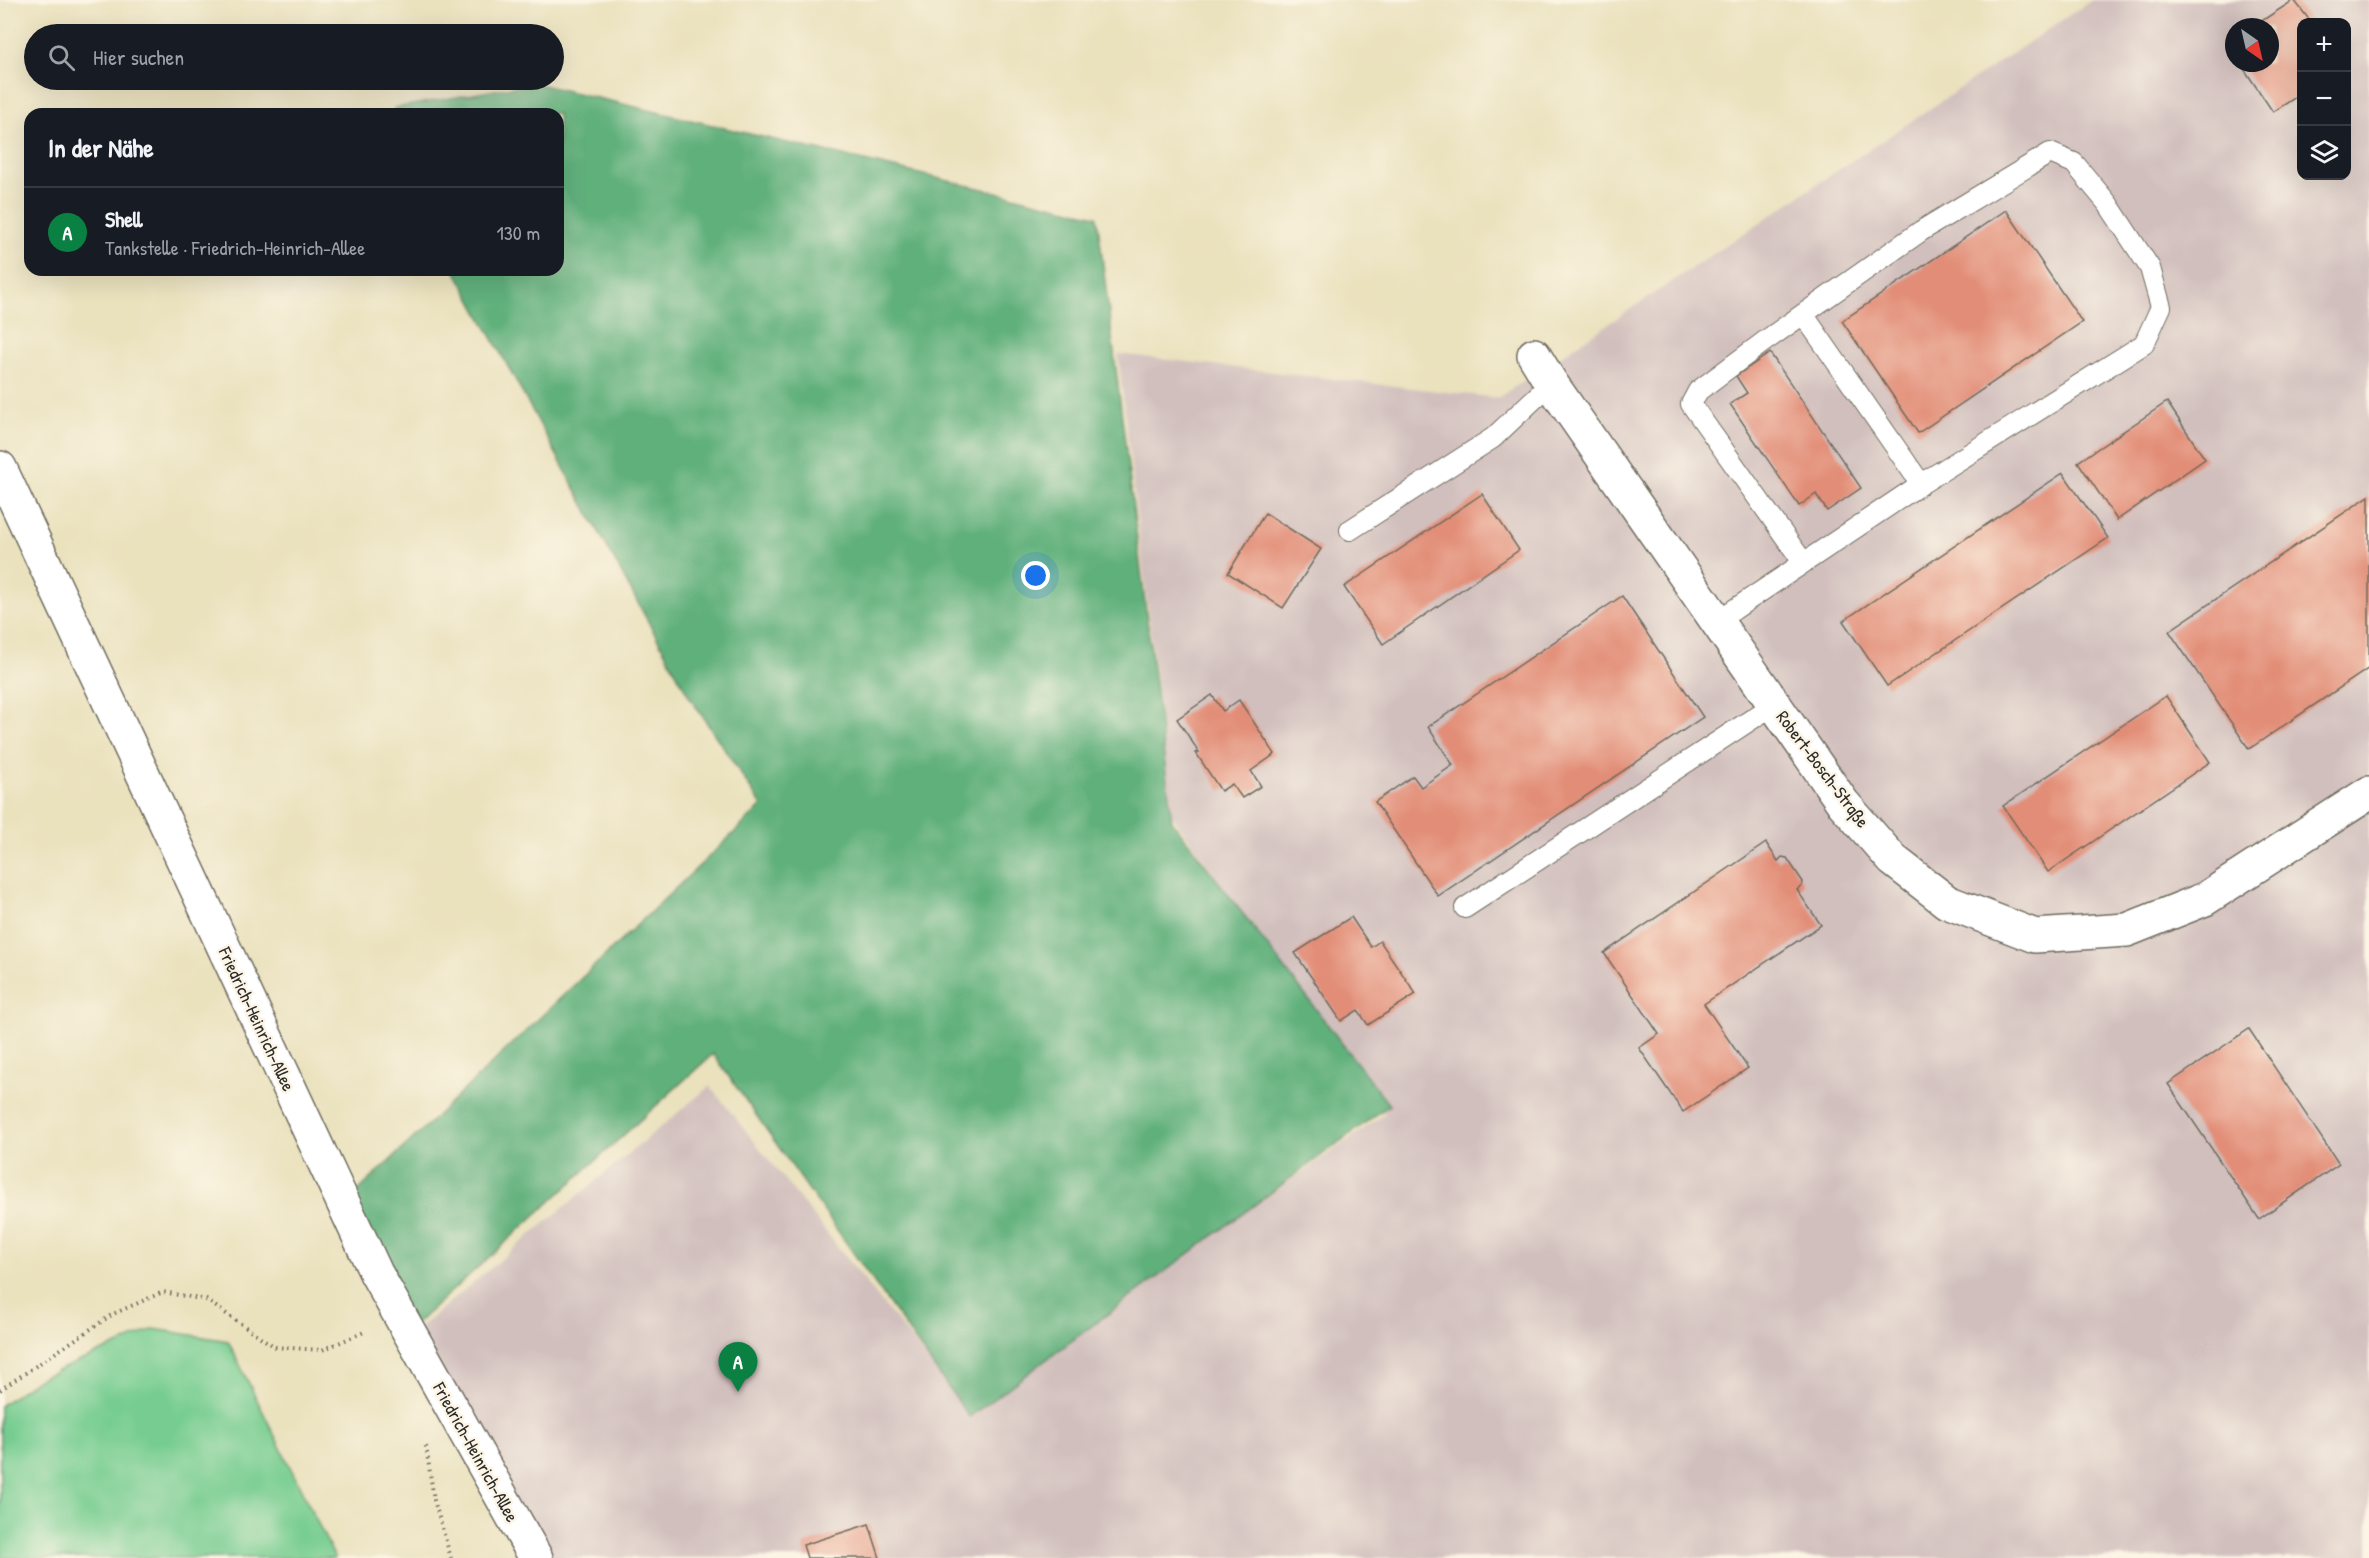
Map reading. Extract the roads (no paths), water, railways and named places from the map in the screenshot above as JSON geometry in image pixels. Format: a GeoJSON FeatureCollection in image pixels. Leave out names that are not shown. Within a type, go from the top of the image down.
{"type":"FeatureCollection","features":[{"type":"Feature","properties":{"kind":"main road","name":"Robert-Bosch-Straße"},"geometry":{"type":"LineString","coordinates":[[1534,355],[1551,383],[1843,803],[1893,860],[1947,902],[2035,936],[2127,930],[2205,899],[2369,793]]}},
{"type":"Feature","properties":{"kind":"main road","name":"Friedrich-Heinrich-Allee"},"geometry":{"type":"LineString","coordinates":[[0,468],[371,1262],[536,1558]]}},
{"type":"Feature","properties":{"kind":"lane"},"geometry":{"type":"LineString","coordinates":[[1717,621],[1921,484],[2144,344],[2162,307],[2150,268],[2108,204],[2074,163],[2050,153],[1921,231],[1698,391],[1691,404],[1803,562]]}},
{"type":"Feature","properties":{"kind":"lane"},"geometry":{"type":"LineString","coordinates":[[1803,314],[1921,484]]}},
{"type":"Feature","properties":{"kind":"lane"},"geometry":{"type":"LineString","coordinates":[[1350,530],[1493,438],[1551,383]]}},
{"type":"Feature","properties":{"kind":"lane"},"geometry":{"type":"LineString","coordinates":[[1465,908],[1774,704]]}},
{"type":"Feature","properties":{"kind":"place","name":"Shell"},"geometry":{"type":"Point","coordinates":[738,1392]}}]}
